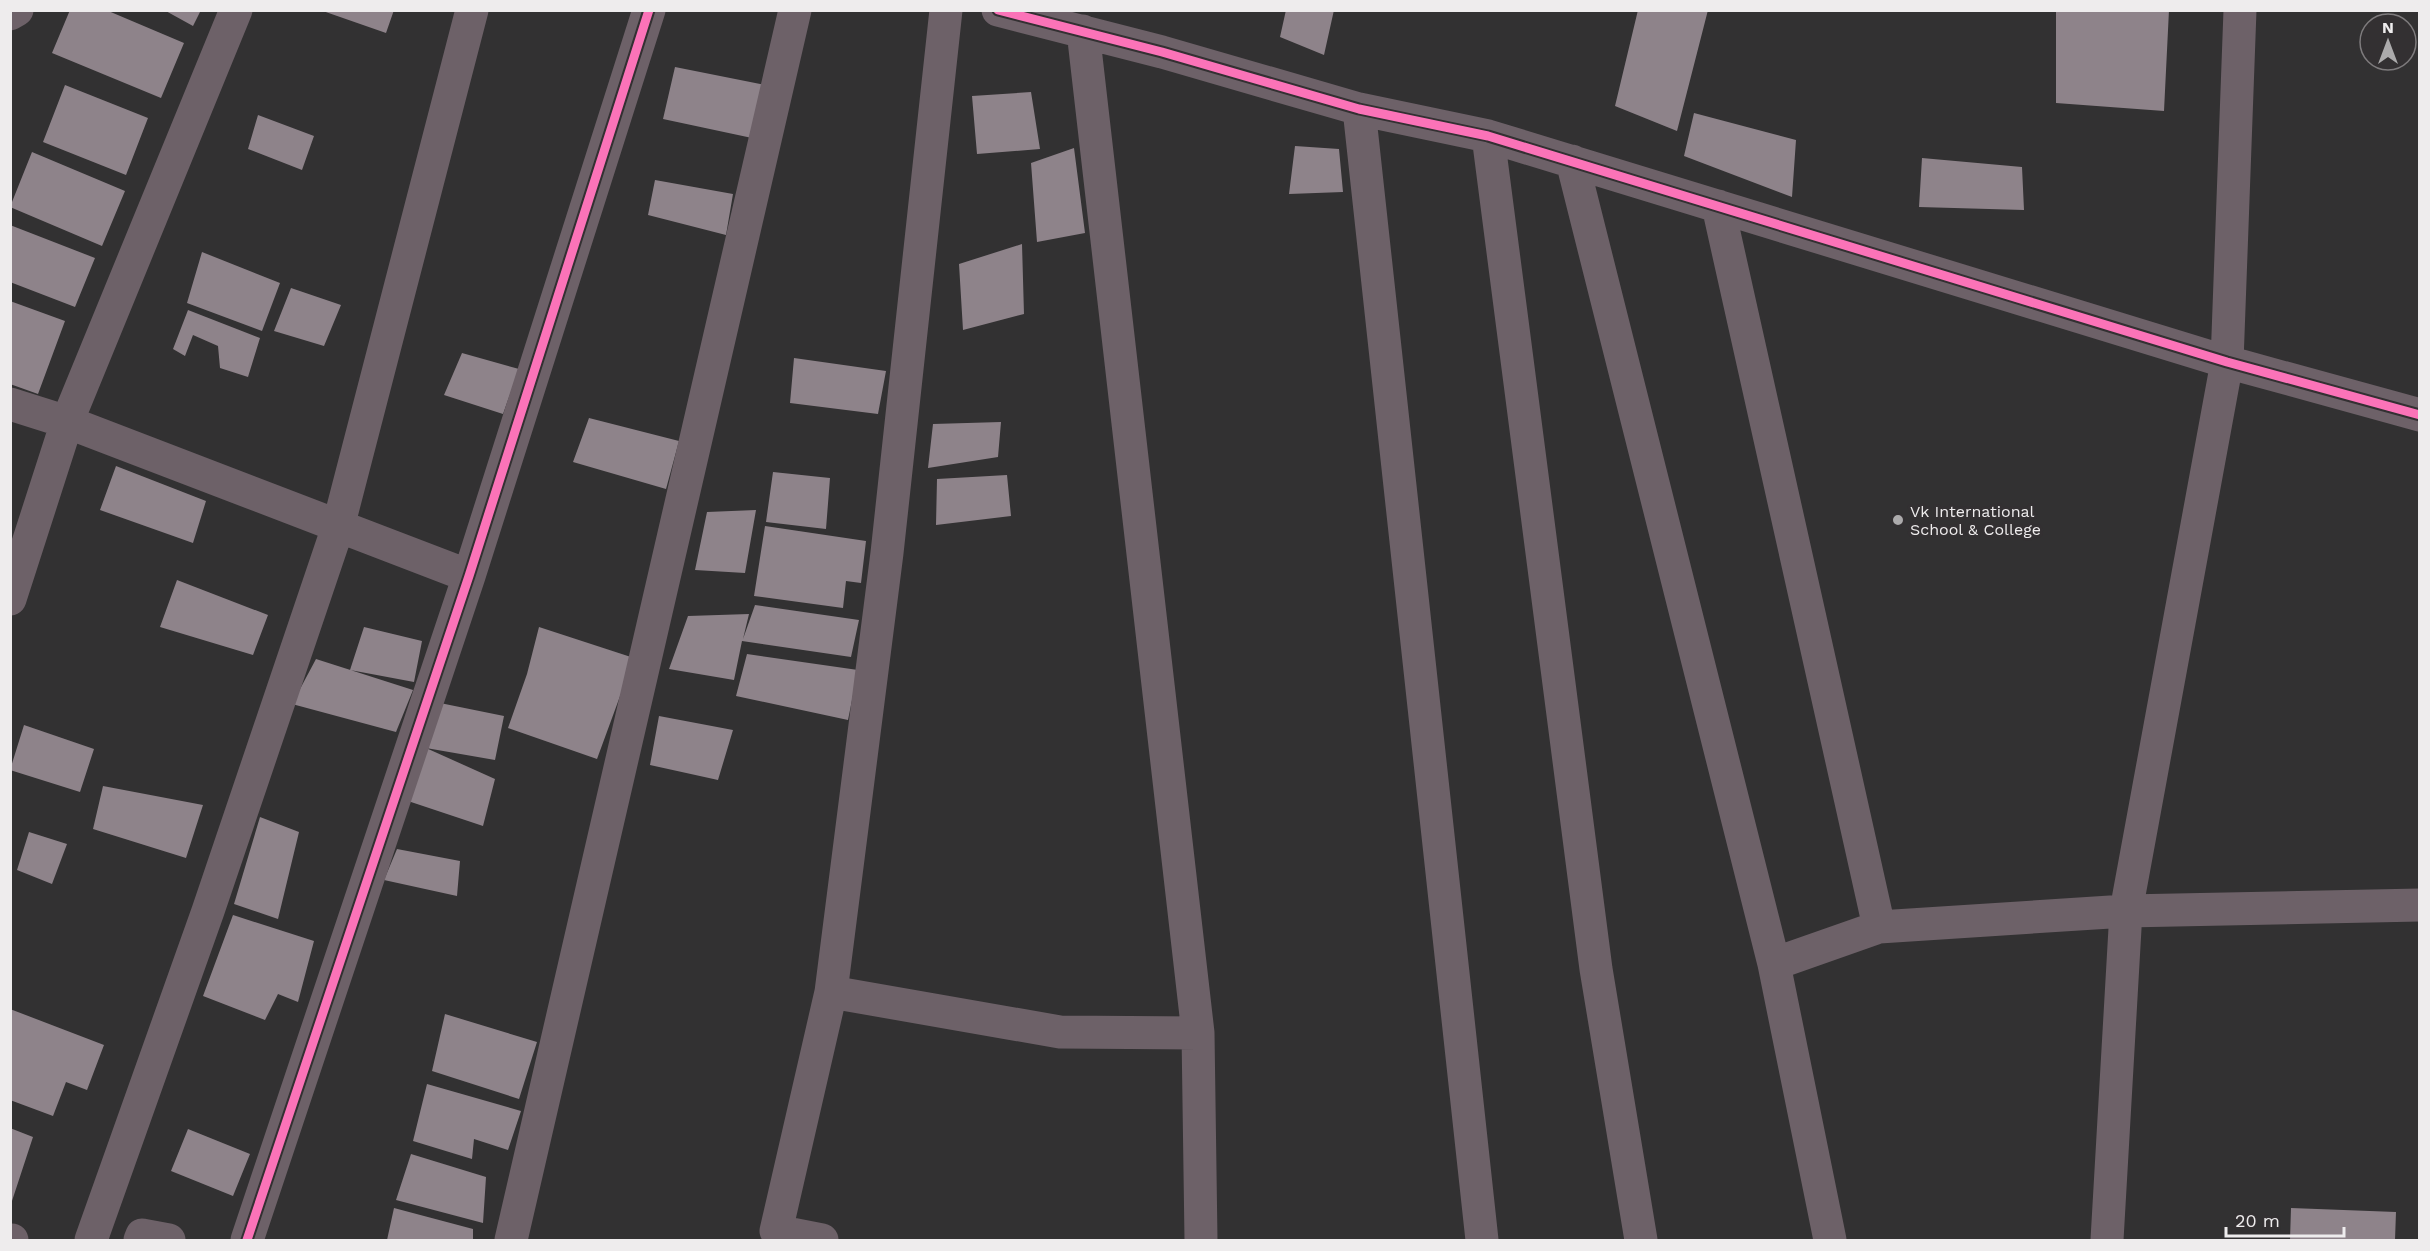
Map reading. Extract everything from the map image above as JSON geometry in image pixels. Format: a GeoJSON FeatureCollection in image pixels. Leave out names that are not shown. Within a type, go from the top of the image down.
{"type":"FeatureCollection","features":[{"type":"Feature","properties":{"kind":"street"},"geometry":{"type":"LineString","coordinates":[[10,14],[16,10]]}},
{"type":"Feature","properties":{"kind":"street"},"geometry":{"type":"LineString","coordinates":[[10,598],[67,422],[237,10]]}},
{"type":"Feature","properties":{"kind":"street"},"geometry":{"type":"LineString","coordinates":[[91,1240],[208,911],[338,527],[472,10]]}},
{"type":"Feature","properties":{"kind":"street"},"geometry":{"type":"LineString","coordinates":[[246,1240],[469,576],[649,10]]}},
{"type":"Feature","properties":{"kind":"street"},"geometry":{"type":"LineString","coordinates":[[511,1240],[795,10]]}},
{"type":"Feature","properties":{"kind":"street"},"geometry":{"type":"LineString","coordinates":[[822,1240],[776,1231],[831,992],[887,552],[946,10]]}},
{"type":"Feature","properties":{"kind":"street"},"geometry":{"type":"LineString","coordinates":[[998,10],[1083,31],[1359,110],[1488,136],[2227,362],[2420,415]]}},
{"type":"Feature","properties":{"kind":"street"},"geometry":{"type":"LineString","coordinates":[[2107,1240],[2126,911],[2227,362],[2240,10]]}},
{"type":"Feature","properties":{"kind":"street"},"geometry":{"type":"LineString","coordinates":[[1083,31],[1198,1033],[1201,1240]]}},
{"type":"Feature","properties":{"kind":"street"},"geometry":{"type":"LineString","coordinates":[[1359,110],[1482,1240]]}},
{"type":"Feature","properties":{"kind":"street"},"geometry":{"type":"LineString","coordinates":[[1488,136],[1596,969],[1641,1240]]}},
{"type":"Feature","properties":{"kind":"street"},"geometry":{"type":"LineString","coordinates":[[1572,161],[1774,964],[1830,1240]]}},
{"type":"Feature","properties":{"kind":"street"},"geometry":{"type":"LineString","coordinates":[[1718,206],[1879,927]]}},
{"type":"Feature","properties":{"kind":"street"},"geometry":{"type":"LineString","coordinates":[[10,404],[67,422],[469,576]]}},
{"type":"Feature","properties":{"kind":"street"},"geometry":{"type":"LineString","coordinates":[[1774,964],[1879,927],[2126,911],[2420,905]]}},
{"type":"Feature","properties":{"kind":"street"},"geometry":{"type":"LineString","coordinates":[[831,992],[1060,1032],[1198,1033]]}},
{"type":"Feature","properties":{"kind":"street"},"geometry":{"type":"LineString","coordinates":[[140,1240],[142,1234],[169,1240]]}},
{"type":"Feature","properties":{"kind":"building"},"geometry":{"type":"Polygon","coordinates":[[[70,10],[106,10],[184,43],[161,98],[52,53],[70,10]]]}},
{"type":"Feature","properties":{"kind":"building"},"geometry":{"type":"Polygon","coordinates":[[[164,10],[201,10],[193,26],[164,10]]]}},
{"type":"Feature","properties":{"kind":"building"},"geometry":{"type":"Polygon","coordinates":[[[320,10],[394,10],[386,33],[320,10]]]}},
{"type":"Feature","properties":{"kind":"building"},"geometry":{"type":"Polygon","coordinates":[[[1286,10],[1334,10],[1324,55],[1280,37],[1286,10]]]}},
{"type":"Feature","properties":{"kind":"building"},"geometry":{"type":"Polygon","coordinates":[[[1638,10],[1708,10],[1677,131],[1615,106],[1638,10]]]}},
{"type":"Feature","properties":{"kind":"building"},"geometry":{"type":"Polygon","coordinates":[[[2169,10],[2164,111],[2056,103],[2056,12],[2169,10]]]}},
{"type":"Feature","properties":{"kind":"building"},"geometry":{"type":"Polygon","coordinates":[[[675,67],[765,85],[752,138],[663,119],[675,67]]]}},
{"type":"Feature","properties":{"kind":"building"},"geometry":{"type":"Polygon","coordinates":[[[65,85],[148,118],[126,175],[43,142],[65,85]]]}},
{"type":"Feature","properties":{"kind":"building"},"geometry":{"type":"Polygon","coordinates":[[[1031,92],[1040,149],[977,154],[972,96],[1031,92]]]}},
{"type":"Feature","properties":{"kind":"building"},"geometry":{"type":"Polygon","coordinates":[[[1694,113],[1796,140],[1792,197],[1684,156],[1694,113]]]}},
{"type":"Feature","properties":{"kind":"building"},"geometry":{"type":"Polygon","coordinates":[[[258,115],[314,136],[302,170],[248,149],[258,115]]]}},
{"type":"Feature","properties":{"kind":"building"},"geometry":{"type":"Polygon","coordinates":[[[1295,146],[1339,149],[1343,192],[1289,194],[1295,146]]]}},
{"type":"Feature","properties":{"kind":"building"},"geometry":{"type":"Polygon","coordinates":[[[1074,148],[1085,233],[1037,242],[1031,163],[1074,148]]]}},
{"type":"Feature","properties":{"kind":"building"},"geometry":{"type":"Polygon","coordinates":[[[32,152],[125,191],[102,246],[10,207],[32,152]]]}},
{"type":"Feature","properties":{"kind":"building"},"geometry":{"type":"Polygon","coordinates":[[[1922,158],[2022,167],[2024,210],[1919,207],[1922,158]]]}},
{"type":"Feature","properties":{"kind":"building"},"geometry":{"type":"Polygon","coordinates":[[[655,180],[733,194],[726,235],[648,215],[655,180]]]}},
{"type":"Feature","properties":{"kind":"building"},"geometry":{"type":"Polygon","coordinates":[[[10,225],[95,258],[75,307],[10,282],[10,225]]]}},
{"type":"Feature","properties":{"kind":"building"},"geometry":{"type":"Polygon","coordinates":[[[1022,244],[1024,314],[963,330],[959,264],[1022,244]]]}},
{"type":"Feature","properties":{"kind":"building"},"geometry":{"type":"Polygon","coordinates":[[[202,252],[280,283],[262,331],[187,303],[202,252]]]}},
{"type":"Feature","properties":{"kind":"building"},"geometry":{"type":"Polygon","coordinates":[[[291,288],[341,305],[324,346],[274,331],[291,288]]]}},
{"type":"Feature","properties":{"kind":"building"},"geometry":{"type":"Polygon","coordinates":[[[10,301],[65,321],[38,394],[10,384],[10,301]]]}},
{"type":"Feature","properties":{"kind":"building"},"geometry":{"type":"Polygon","coordinates":[[[188,310],[260,338],[248,377],[220,368],[218,346],[193,335],[185,356],[173,349],[188,310]]]}},
{"type":"Feature","properties":{"kind":"building"},"geometry":{"type":"Polygon","coordinates":[[[462,353],[519,369],[503,414],[444,395],[462,353]]]}},
{"type":"Feature","properties":{"kind":"building"},"geometry":{"type":"Polygon","coordinates":[[[794,358],[886,371],[878,414],[790,403],[794,358]]]}},
{"type":"Feature","properties":{"kind":"building"},"geometry":{"type":"Polygon","coordinates":[[[589,418],[679,441],[666,489],[573,462],[589,418]]]}},
{"type":"Feature","properties":{"kind":"building"},"geometry":{"type":"Polygon","coordinates":[[[1001,422],[998,457],[928,468],[933,424],[1001,422]]]}},
{"type":"Feature","properties":{"kind":"building"},"geometry":{"type":"Polygon","coordinates":[[[116,466],[206,501],[193,543],[100,510],[116,466]]]}},
{"type":"Feature","properties":{"kind":"building"},"geometry":{"type":"Polygon","coordinates":[[[773,472],[830,478],[826,529],[766,522],[773,472]]]}},
{"type":"Feature","properties":{"kind":"building"},"geometry":{"type":"Polygon","coordinates":[[[1007,475],[1011,516],[936,525],[937,479],[1007,475]]]}},
{"type":"Feature","properties":{"kind":"building"},"geometry":{"type":"Polygon","coordinates":[[[756,510],[745,573],[695,570],[707,512],[756,510]]]}},
{"type":"Feature","properties":{"kind":"building"},"geometry":{"type":"Polygon","coordinates":[[[765,526],[866,541],[861,583],[846,581],[843,608],[754,596],[765,526]]]}},
{"type":"Feature","properties":{"kind":"building"},"geometry":{"type":"Polygon","coordinates":[[[177,580],[268,615],[253,655],[160,627],[177,580]]]}},
{"type":"Feature","properties":{"kind":"building"},"geometry":{"type":"Polygon","coordinates":[[[755,605],[859,620],[851,657],[742,641],[734,680],[669,669],[688,616],[749,614],[743,639],[755,605]]]}},
{"type":"Feature","properties":{"kind":"building"},"geometry":{"type":"Polygon","coordinates":[[[364,627],[422,641],[414,682],[350,670],[364,627]]]}},
{"type":"Feature","properties":{"kind":"building"},"geometry":{"type":"Polygon","coordinates":[[[539,627],[634,658],[597,759],[508,728],[527,674],[539,627]]]}},
{"type":"Feature","properties":{"kind":"building"},"geometry":{"type":"Polygon","coordinates":[[[747,654],[858,670],[848,720],[736,696],[747,654]]]}},
{"type":"Feature","properties":{"kind":"building"},"geometry":{"type":"Polygon","coordinates":[[[316,659],[413,690],[396,732],[292,704],[316,659]]]}},
{"type":"Feature","properties":{"kind":"building"},"geometry":{"type":"Polygon","coordinates":[[[440,703],[504,716],[495,760],[426,748],[495,779],[483,826],[408,801],[440,703]]]}},
{"type":"Feature","properties":{"kind":"building"},"geometry":{"type":"Polygon","coordinates":[[[659,716],[733,730],[718,780],[650,765],[659,716]]]}},
{"type":"Feature","properties":{"kind":"building"},"geometry":{"type":"Polygon","coordinates":[[[24,725],[94,749],[80,792],[10,770],[24,725]]]}},
{"type":"Feature","properties":{"kind":"building"},"geometry":{"type":"Polygon","coordinates":[[[103,786],[203,805],[186,858],[93,829],[103,786]]]}},
{"type":"Feature","properties":{"kind":"building"},"geometry":{"type":"Polygon","coordinates":[[[260,817],[299,832],[278,919],[234,904],[260,817]]]}},
{"type":"Feature","properties":{"kind":"building"},"geometry":{"type":"Polygon","coordinates":[[[29,832],[67,844],[52,884],[17,870],[29,832]]]}},
{"type":"Feature","properties":{"kind":"building"},"geometry":{"type":"Polygon","coordinates":[[[397,849],[460,861],[457,896],[384,880],[397,849]]]}},
{"type":"Feature","properties":{"kind":"building"},"geometry":{"type":"Polygon","coordinates":[[[233,915],[314,941],[298,1002],[278,994],[265,1020],[203,996],[233,915]]]}},
{"type":"Feature","properties":{"kind":"building"},"geometry":{"type":"Polygon","coordinates":[[[10,1009],[104,1045],[87,1090],[66,1082],[53,1116],[10,1100],[10,1009]]]}},
{"type":"Feature","properties":{"kind":"building"},"geometry":{"type":"Polygon","coordinates":[[[445,1014],[537,1042],[519,1099],[432,1071],[445,1014]]]}},
{"type":"Feature","properties":{"kind":"building"},"geometry":{"type":"Polygon","coordinates":[[[427,1084],[521,1111],[508,1150],[474,1139],[472,1159],[413,1141],[427,1084]]]}},
{"type":"Feature","properties":{"kind":"building"},"geometry":{"type":"Polygon","coordinates":[[[10,1128],[33,1137],[11,1204],[10,1204],[10,1128]]]}},
{"type":"Feature","properties":{"kind":"building"},"geometry":{"type":"Polygon","coordinates":[[[188,1129],[250,1154],[233,1196],[171,1171],[188,1129]]]}},
{"type":"Feature","properties":{"kind":"building"},"geometry":{"type":"Polygon","coordinates":[[[411,1154],[486,1177],[483,1223],[396,1200],[411,1154]]]}},
{"type":"Feature","properties":{"kind":"building"},"geometry":{"type":"Polygon","coordinates":[[[394,1208],[473,1229],[473,1240],[387,1240],[394,1208]]]}},
{"type":"Feature","properties":{"kind":"building"},"geometry":{"type":"Polygon","coordinates":[[[2291,1208],[2396,1212],[2395,1240],[2290,1240],[2291,1208]]]}},
{"type":"Feature","properties":{"kind":"cycle path"},"geometry":{"type":"LineString","coordinates":[[247,1240],[469,576],[649,10]]}},
{"type":"Feature","properties":{"kind":"cycle path"},"geometry":{"type":"LineString","coordinates":[[998,10],[1162,52],[1359,109],[1488,136],[2227,362],[2420,415]]}},
{"type":"Feature","properties":{"kind":"place","name":"Vk International School & College"},"geometry":{"type":"Point","coordinates":[1898,520]}}]}
